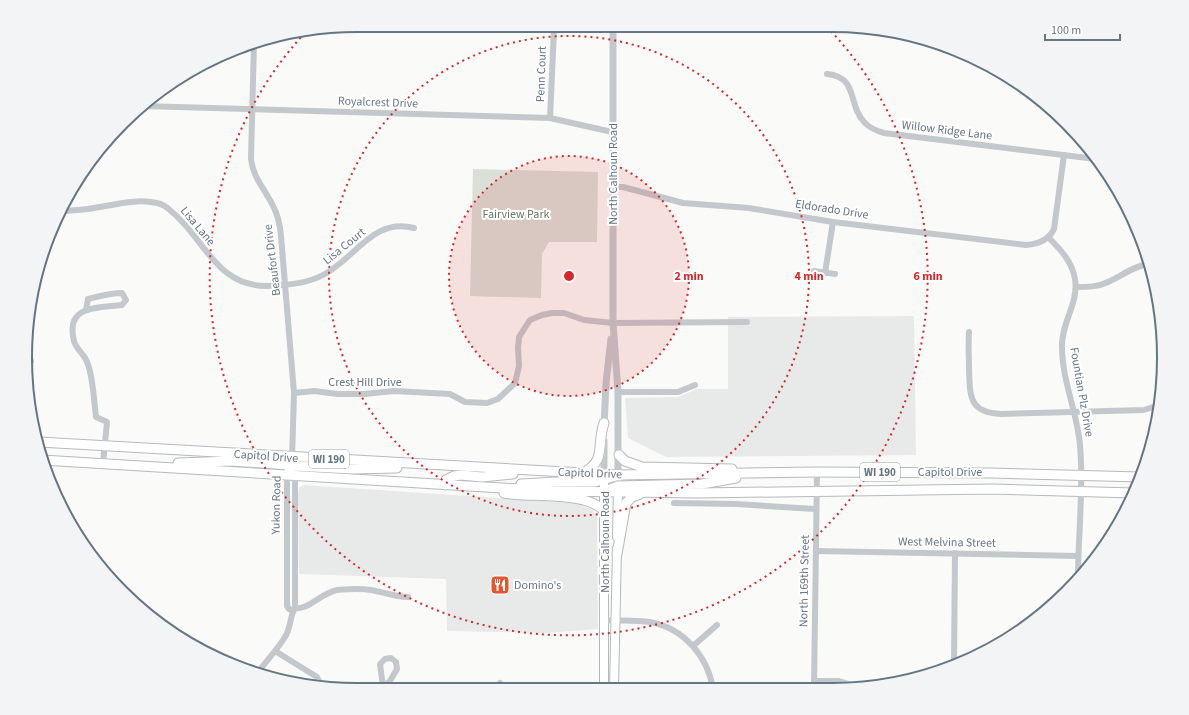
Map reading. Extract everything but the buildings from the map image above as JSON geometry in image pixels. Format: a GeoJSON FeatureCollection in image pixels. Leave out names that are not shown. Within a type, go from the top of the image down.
{"type":"FeatureCollection","features":[{"type":"Feature","properties":{"kind":"main road"},"geometry":{"type":"LineString","coordinates":[[583,474],[597,464],[601,433],[604,423]]}},
{"type":"Feature","properties":{"kind":"main road","name":"Capitol Drive"},"geometry":{"type":"LineString","coordinates":[[43,442],[105,445],[444,485],[604,492]]}},
{"type":"Feature","properties":{"kind":"main road"},"geometry":{"type":"LineString","coordinates":[[619,455],[625,462],[642,467],[709,468],[789,472]]}},
{"type":"Feature","properties":{"kind":"main road"},"geometry":{"type":"LineString","coordinates":[[48,460],[135,465],[231,462],[291,467]]}},
{"type":"Feature","properties":{"kind":"main road","name":"Capitol Drive"},"geometry":{"type":"LineString","coordinates":[[291,467],[359,469],[434,465],[583,474],[604,478]]}},
{"type":"Feature","properties":{"kind":"main road"},"geometry":{"type":"LineString","coordinates":[[444,485],[446,480],[454,476],[500,476],[533,471]]}},
{"type":"Feature","properties":{"kind":"main road","name":"Capitol Drive"},"geometry":{"type":"LineString","coordinates":[[618,475],[817,472],[1081,474],[1134,477]]}},
{"type":"Feature","properties":{"kind":"main road"},"geometry":{"type":"LineString","coordinates":[[604,492],[618,489],[702,484],[751,474]]}},
{"type":"Feature","properties":{"kind":"main road"},"geometry":{"type":"LineString","coordinates":[[493,487],[604,478],[618,475]]}},
{"type":"Feature","properties":{"kind":"main road","name":"North Calhoun Road"},"geometry":{"type":"LineString","coordinates":[[604,478],[604,683]]}},
{"type":"Feature","properties":{"kind":"main road"},"geometry":{"type":"LineString","coordinates":[[473,486],[520,496],[579,499],[596,505],[604,511]]}},
{"type":"Feature","properties":{"kind":"main road","name":"Capitol Drive"},"geometry":{"type":"LineString","coordinates":[[618,489],[646,493],[992,489],[1127,493]]}},
{"type":"Feature","properties":{"kind":"main road","name":"North Calhoun Road"},"geometry":{"type":"LineString","coordinates":[[614,683],[618,489]]}},
{"type":"Feature","properties":{"kind":"main road"},"geometry":{"type":"LineString","coordinates":[[617,554],[626,503],[632,497],[646,493]]}},
{"type":"Feature","properties":{"kind":"street","name":"Penn Court"},"geometry":{"type":"LineString","coordinates":[[550,118],[554,32]]}},
{"type":"Feature","properties":{"kind":"street","name":"North Calhoun Road"},"geometry":{"type":"LineString","coordinates":[[613,32],[613,323],[618,392],[618,489]]}},
{"type":"Feature","properties":{"kind":"street","name":"Beaufort Drive"},"geometry":{"type":"LineString","coordinates":[[254,49],[251,147],[252,170],[277,215],[281,236],[294,393],[291,467]]}},
{"type":"Feature","properties":{"kind":"street","name":"Willow Ridge Lane"},"geometry":{"type":"LineString","coordinates":[[827,74],[838,75],[848,84],[858,114],[863,122],[874,130],[894,135],[1089,158]]}},
{"type":"Feature","properties":{"kind":"street","name":"Royalcrest Drive"},"geometry":{"type":"LineString","coordinates":[[151,106],[550,118],[612,132]]}},
{"type":"Feature","properties":{"kind":"street"},"geometry":{"type":"LineString","coordinates":[[1048,237],[1052,233],[1056,218],[1064,155]]}},
{"type":"Feature","properties":{"kind":"street","name":"Eldorado Drive"},"geometry":{"type":"LineString","coordinates":[[612,187],[623,187],[683,203],[749,208],[833,222],[1019,245],[1033,245],[1048,237]]}},
{"type":"Feature","properties":{"kind":"street","name":"Lisa Lane"},"geometry":{"type":"LineString","coordinates":[[68,211],[143,201],[158,203],[181,219],[211,259],[225,271],[241,280],[264,286],[286,285]]}},
{"type":"Feature","properties":{"kind":"street"},"geometry":{"type":"LineString","coordinates":[[826,273],[833,222]]}},
{"type":"Feature","properties":{"kind":"street","name":"Lisa Court"},"geometry":{"type":"LineString","coordinates":[[286,285],[298,284],[326,274],[370,238],[388,227],[404,225],[414,228]]}},
{"type":"Feature","properties":{"kind":"street","name":"Fountian Plz Drive"},"geometry":{"type":"LineString","coordinates":[[1048,237],[1069,260],[1074,271],[1076,287],[1074,300],[1065,325],[1062,347],[1080,442],[1081,474],[1078,570]]}},
{"type":"Feature","properties":{"kind":"street"},"geometry":{"type":"LineString","coordinates":[[1076,287],[1094,286],[1106,283],[1131,269],[1144,265]]}},
{"type":"Feature","properties":{"kind":"street"},"geometry":{"type":"LineString","coordinates":[[814,271],[835,274]]}},
{"type":"Feature","properties":{"kind":"street"},"geometry":{"type":"LineString","coordinates":[[86,310],[88,299],[99,296],[122,293],[126,300],[122,306],[86,310],[77,315],[74,319],[74,342],[88,362],[96,417],[107,422],[104,463]]}},
{"type":"Feature","properties":{"kind":"street","name":"Crest Hill Drive"},"geometry":{"type":"LineString","coordinates":[[294,393],[314,391],[337,394],[364,394],[394,391],[450,394],[465,402],[487,403],[498,399],[515,383],[519,366],[519,338],[530,320],[542,314],[564,313],[584,320],[613,323],[747,322]]}},
{"type":"Feature","properties":{"kind":"street","name":"North Calhoun Road"},"geometry":{"type":"LineString","coordinates":[[604,478],[606,383],[613,323]]}},
{"type":"Feature","properties":{"kind":"street"},"geometry":{"type":"LineString","coordinates":[[969,332],[971,398],[981,411],[991,414],[1001,414],[1144,410],[1153,407]]}},
{"type":"Feature","properties":{"kind":"street"},"geometry":{"type":"LineString","coordinates":[[618,392],[678,392],[695,385]]}},
{"type":"Feature","properties":{"kind":"street","name":"Yukon Road"},"geometry":{"type":"LineString","coordinates":[[291,467],[287,606],[289,609],[294,610]]}},
{"type":"Feature","properties":{"kind":"street","name":"Yukon Road"},"geometry":{"type":"LineString","coordinates":[[261,668],[275,651],[290,628],[294,610],[291,467]]}},
{"type":"Feature","properties":{"kind":"street","name":"North 169th Street"},"geometry":{"type":"LineString","coordinates":[[814,681],[816,551],[815,509],[817,472]]}},
{"type":"Feature","properties":{"kind":"street"},"geometry":{"type":"LineString","coordinates":[[674,504],[734,504],[815,509]]}},
{"type":"Feature","properties":{"kind":"street","name":"West Melvina Street"},"geometry":{"type":"LineString","coordinates":[[816,551],[1078,556]]}},
{"type":"Feature","properties":{"kind":"street"},"geometry":{"type":"LineString","coordinates":[[954,659],[955,553]]}},
{"type":"Feature","properties":{"kind":"street"},"geometry":{"type":"LineString","coordinates":[[294,610],[303,609],[327,593],[345,589],[369,589],[389,596],[408,597]]}},
{"type":"Feature","properties":{"kind":"street"},"geometry":{"type":"LineString","coordinates":[[604,620],[637,621],[668,628],[693,646],[709,670],[712,683]]}},
{"type":"Feature","properties":{"kind":"street"},"geometry":{"type":"LineString","coordinates":[[693,646],[717,625]]}},
{"type":"Feature","properties":{"kind":"street"},"geometry":{"type":"LineString","coordinates":[[275,651],[317,677],[319,680]]}},
{"type":"Feature","properties":{"kind":"street"},"geometry":{"type":"LineString","coordinates":[[814,681],[839,681],[844,682]]}},
{"type":"Feature","properties":{"kind":"shaded area"},"geometry":{"type":"Polygon","coordinates":[[[914,316],[916,455],[666,457],[628,438],[625,398],[678,397],[697,389],[728,389],[728,317],[914,316]]]}},
{"type":"Feature","properties":{"kind":"shaded area"},"geometry":{"type":"Polygon","coordinates":[[[303,485],[572,503],[592,509],[597,517],[598,629],[545,633],[447,631],[446,579],[299,574],[298,494],[299,488],[303,485]]]}},
{"type":"Feature","properties":{"kind":"green space","name":"Fairview Park"},"geometry":{"type":"Polygon","coordinates":[[[473,169],[598,172],[597,242],[549,242],[542,254],[541,298],[470,296],[473,169]]]}},
{"type":"Feature","properties":{"kind":"place","name":"Domino's"},"geometry":{"type":"Point","coordinates":[500,585]}}]}
